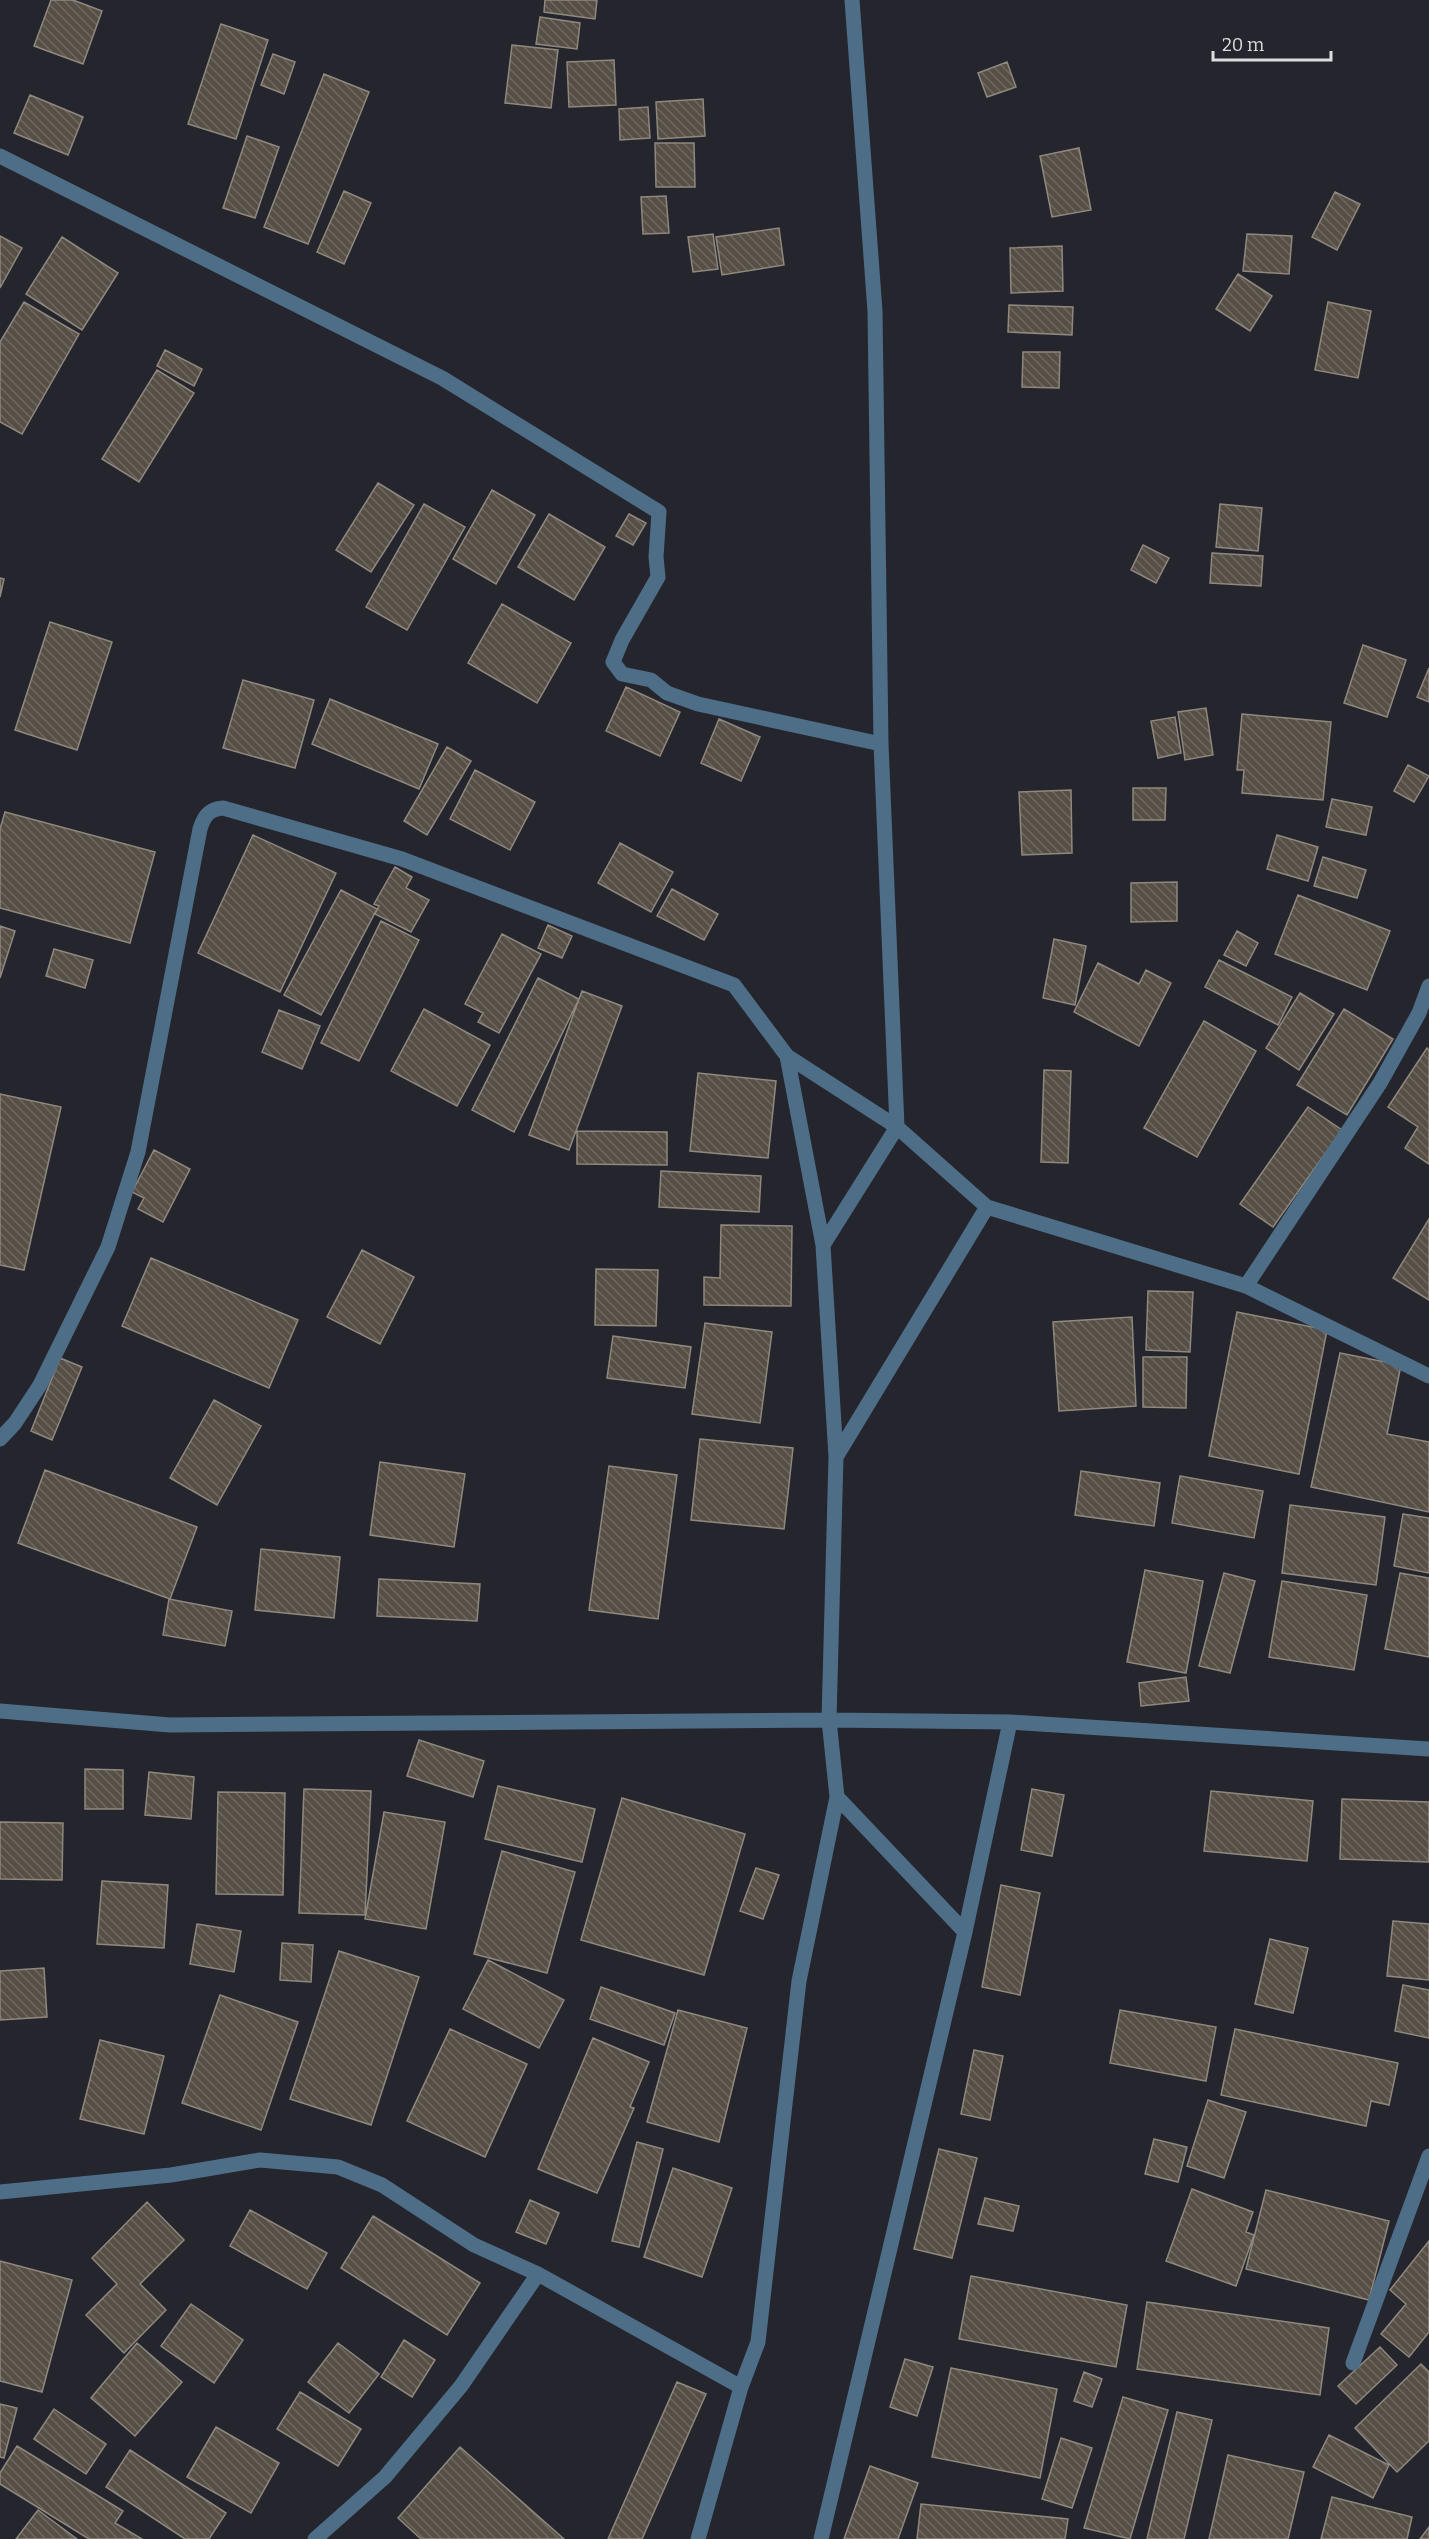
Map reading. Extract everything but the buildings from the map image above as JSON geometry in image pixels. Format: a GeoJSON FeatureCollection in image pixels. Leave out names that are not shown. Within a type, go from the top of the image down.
{"type":"FeatureCollection","features":[{"type":"Feature","properties":{"kind":"street"},"geometry":{"type":"LineString","coordinates":[[823,1245],[897,1127],[881,744],[875,311],[852,0]]}},
{"type":"Feature","properties":{"kind":"street"},"geometry":{"type":"LineString","coordinates":[[0,156],[442,378],[659,512],[656,557],[658,577],[622,640],[613,662],[622,674],[651,680],[667,693],[698,704],[881,744]]}},
{"type":"Feature","properties":{"kind":"street"},"geometry":{"type":"LineString","coordinates":[[0,1439],[15,1423],[40,1385],[108,1247],[138,1152],[200,829],[204,818],[216,808],[223,808],[402,859],[735,985],[787,1056],[897,1127],[987,1207],[1246,1286],[1429,1376]]}},
{"type":"Feature","properties":{"kind":"street"},"geometry":{"type":"LineString","coordinates":[[1246,1286],[1385,1075],[1419,1013],[1429,986]]}},
{"type":"Feature","properties":{"kind":"street"},"geometry":{"type":"LineString","coordinates":[[698,2539],[741,2387],[758,2342],[799,1981],[837,1797],[829,1720],[836,1456],[823,1245],[787,1056]]}},
{"type":"Feature","properties":{"kind":"street"},"geometry":{"type":"LineString","coordinates":[[836,1456],[987,1207]]}},
{"type":"Feature","properties":{"kind":"street"},"geometry":{"type":"LineString","coordinates":[[0,1711],[170,1725],[829,1720],[1010,1722],[1429,1749]]}},
{"type":"Feature","properties":{"kind":"street"},"geometry":{"type":"LineString","coordinates":[[821,2539],[964,1932],[1010,1722]]}},
{"type":"Feature","properties":{"kind":"street"},"geometry":{"type":"LineString","coordinates":[[837,1797],[964,1932]]}},
{"type":"Feature","properties":{"kind":"street"},"geometry":{"type":"LineString","coordinates":[[1353,2363],[1429,2156]]}},
{"type":"Feature","properties":{"kind":"street"},"geometry":{"type":"LineString","coordinates":[[0,2192],[171,2175],[260,2160],[338,2167],[382,2185],[474,2245],[538,2274],[741,2387]]}},
{"type":"Feature","properties":{"kind":"street"},"geometry":{"type":"LineString","coordinates":[[315,2539],[385,2477],[461,2386],[538,2274]]}}]}
